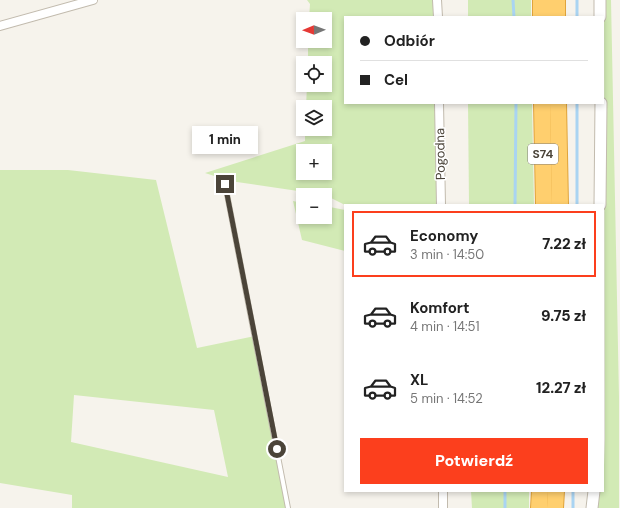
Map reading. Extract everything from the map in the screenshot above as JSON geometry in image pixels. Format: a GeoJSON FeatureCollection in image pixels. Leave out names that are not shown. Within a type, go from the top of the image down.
{"type":"FeatureCollection","features":[{"type":"Feature","properties":{"kind":"highway"},"geometry":{"type":"LineString","coordinates":[[541,0],[541,16]]}},
{"type":"Feature","properties":{"kind":"highway"},"geometry":{"type":"LineString","coordinates":[[557,0],[557,16]]}},
{"type":"Feature","properties":{"kind":"highway","name":"S74"},"geometry":{"type":"LineString","coordinates":[[542,104],[544,204]]}},
{"type":"Feature","properties":{"kind":"highway","name":"S74"},"geometry":{"type":"LineString","coordinates":[[558,104],[560,204]]}},
{"type":"Feature","properties":{"kind":"highway"},"geometry":{"type":"LineString","coordinates":[[539,508],[540,492]]}},
{"type":"Feature","properties":{"kind":"highway"},"geometry":{"type":"LineString","coordinates":[[555,508],[556,492]]}},
{"type":"Feature","properties":{"kind":"street"},"geometry":{"type":"LineString","coordinates":[[0,26],[94,0]]}},
{"type":"Feature","properties":{"kind":"street"},"geometry":{"type":"LineString","coordinates":[[437,0],[438,16]]}},
{"type":"Feature","properties":{"kind":"street"},"geometry":{"type":"LineString","coordinates":[[600,0],[600,16]]}},
{"type":"Feature","properties":{"kind":"street","name":"Pogodna"},"geometry":{"type":"LineString","coordinates":[[439,104],[441,204]]}},
{"type":"Feature","properties":{"kind":"street"},"geometry":{"type":"LineString","coordinates":[[600,204],[601,104]]}},
{"type":"Feature","properties":{"kind":"street"},"geometry":{"type":"LineString","coordinates":[[443,492],[443,508]]}},
{"type":"Feature","properties":{"kind":"street"},"geometry":{"type":"LineString","coordinates":[[592,508],[594,492]]}},
{"type":"Feature","properties":{"kind":"lane"},"geometry":{"type":"LineString","coordinates":[[225,184],[288,508]]}},
{"type":"Feature","properties":{"kind":"green space"},"geometry":{"type":"Polygon","coordinates":[[[307,0],[437,0],[438,16],[344,16],[344,104],[439,104],[441,204],[344,204],[332,198],[332,188],[296,188],[296,191],[230,181],[205,173],[305,141],[305,136],[332,136],[332,100],[306,100],[307,92],[332,92],[332,56],[308,56],[308,48],[332,48],[332,12],[309,12],[310,4],[307,0]]]}},
{"type":"Feature","properties":{"kind":"green space"},"geometry":{"type":"Polygon","coordinates":[[[468,0],[531,0],[531,16],[468,16],[468,0]]]}},
{"type":"Feature","properties":{"kind":"green space"},"geometry":{"type":"Polygon","coordinates":[[[604,0],[611,0],[619,397],[619,508],[597,508],[599,492],[604,492],[604,0]]]}},
{"type":"Feature","properties":{"kind":"green space"},"geometry":{"type":"Polygon","coordinates":[[[468,104],[532,104],[534,204],[469,204],[468,104]]]}},
{"type":"Feature","properties":{"kind":"green space"},"geometry":{"type":"Polygon","coordinates":[[[0,170],[68,170],[156,180],[197,348],[255,336],[288,508],[72,508],[72,495],[0,483],[0,170]],[[74,395],[71,442],[228,477],[214,410],[74,395]]]}},
{"type":"Feature","properties":{"kind":"green space"},"geometry":{"type":"Polygon","coordinates":[[[293,201],[296,202],[296,214],[293,201]]]}},
{"type":"Feature","properties":{"kind":"green space"},"geometry":{"type":"Polygon","coordinates":[[[332,207],[344,210],[344,251],[302,240],[298,224],[332,224],[332,207]]]}},
{"type":"Feature","properties":{"kind":"green space"},"geometry":{"type":"Polygon","coordinates":[[[471,492],[529,492],[529,508],[472,508],[471,492]]]}},
{"type":"Feature","properties":{"kind":"waterway"},"geometry":{"type":"LineString","coordinates":[[513,0],[514,16]]}},
{"type":"Feature","properties":{"kind":"waterway"},"geometry":{"type":"LineString","coordinates":[[577,0],[577,16]]}},
{"type":"Feature","properties":{"kind":"waterway"},"geometry":{"type":"LineString","coordinates":[[515,204],[516,104]]}},
{"type":"Feature","properties":{"kind":"waterway"},"geometry":{"type":"LineString","coordinates":[[577,104],[577,204]]}},
{"type":"Feature","properties":{"kind":"waterway"},"geometry":{"type":"LineString","coordinates":[[505,492],[505,508]]}},
{"type":"Feature","properties":{"kind":"waterway"},"geometry":{"type":"LineString","coordinates":[[573,492],[573,508]]}},
{"type":"Feature","properties":{"kind":"route"},"geometry":{"type":"LineString","coordinates":[[225,184],[277,449]]}}]}
